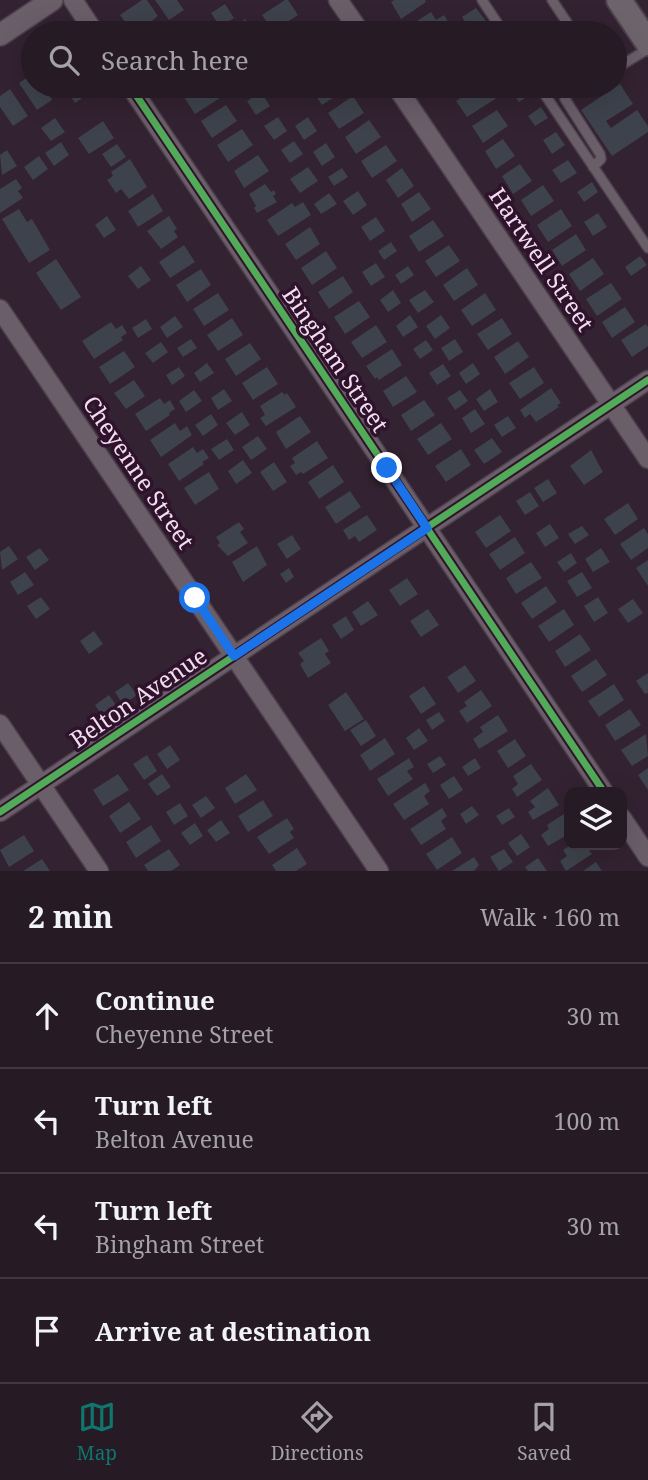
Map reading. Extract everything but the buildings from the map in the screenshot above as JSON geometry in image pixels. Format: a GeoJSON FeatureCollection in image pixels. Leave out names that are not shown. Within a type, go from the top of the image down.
{"type":"FeatureCollection","features":[{"type":"Feature","properties":{"kind":"main road"},"geometry":{"type":"LineString","coordinates":[[619,0],[648,43]]}},
{"type":"Feature","properties":{"kind":"street"},"geometry":{"type":"LineString","coordinates":[[0,35],[52,0]]}},
{"type":"Feature","properties":{"kind":"street"},"geometry":{"type":"LineString","coordinates":[[73,0],[87,21]]}},
{"type":"Feature","properties":{"kind":"street"},"geometry":{"type":"LineString","coordinates":[[338,0],[353,21]]}},
{"type":"Feature","properties":{"kind":"street","name":"Bingham Street"},"geometry":{"type":"LineString","coordinates":[[138,98],[601,787]]}},
{"type":"Feature","properties":{"kind":"street","name":"Hartwell Street"},"geometry":{"type":"LineString","coordinates":[[404,98],[648,459]]}},
{"type":"Feature","properties":{"kind":"street","name":"Cheyenne Street"},"geometry":{"type":"LineString","coordinates":[[0,309],[379,871]]}},
{"type":"Feature","properties":{"kind":"street","name":"Belton Avenue"},"geometry":{"type":"LineString","coordinates":[[0,812],[648,380]]}},
{"type":"Feature","properties":{"kind":"street"},"geometry":{"type":"LineString","coordinates":[[0,724],[99,871]]}},
{"type":"Feature","properties":{"kind":"street"},"geometry":{"type":"LineString","coordinates":[[627,826],[648,857]]}},
{"type":"Feature","properties":{"kind":"lane"},"geometry":{"type":"LineString","coordinates":[[482,0],[496,21]]}},
{"type":"Feature","properties":{"kind":"lane"},"geometry":{"type":"LineString","coordinates":[[552,0],[566,21]]}},
{"type":"Feature","properties":{"kind":"lane"},"geometry":{"type":"LineString","coordinates":[[627,62],[648,49]]}},
{"type":"Feature","properties":{"kind":"lane"},"geometry":{"type":"LineString","coordinates":[[547,98],[648,248]]}},
{"type":"Feature","properties":{"kind":"lane"},"geometry":{"type":"LineString","coordinates":[[565,98],[600,154],[601,159],[593,167]]}},
{"type":"Feature","properties":{"kind":"cycle path"},"geometry":{"type":"LineString","coordinates":[[138,98],[601,787]]}},
{"type":"Feature","properties":{"kind":"cycle path"},"geometry":{"type":"LineString","coordinates":[[0,812],[648,380]]}},
{"type":"Feature","properties":{"kind":"route"},"geometry":{"type":"LineString","coordinates":[[195,598],[234,656],[427,528],[387,468]]}}]}
